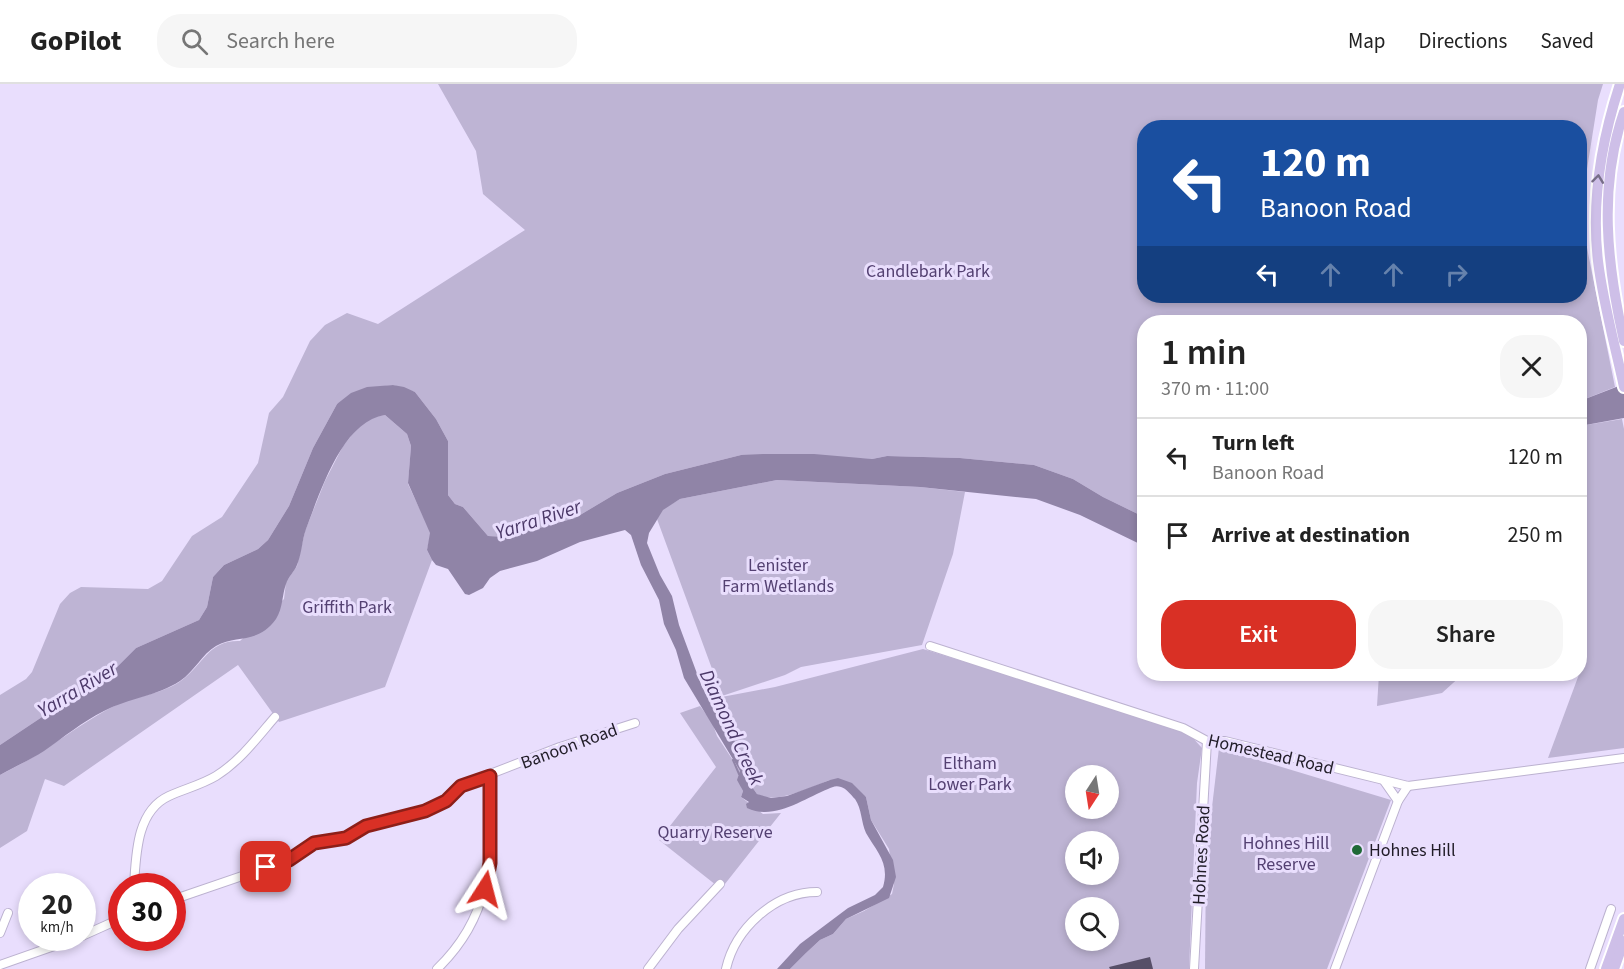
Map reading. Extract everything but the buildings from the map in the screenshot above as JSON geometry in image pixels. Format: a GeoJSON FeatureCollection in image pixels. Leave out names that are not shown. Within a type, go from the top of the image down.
{"type":"FeatureCollection","features":[{"type":"Feature","properties":{"kind":"main road"},"geometry":{"type":"LineString","coordinates":[[1620,84],[1603,145],[1596,211],[1600,272],[1624,387]]}},
{"type":"Feature","properties":{"kind":"main road"},"geometry":{"type":"LineString","coordinates":[[1624,112],[1610,174],[1607,224],[1611,280],[1624,341]]}},
{"type":"Feature","properties":{"kind":"main road"},"geometry":{"type":"LineString","coordinates":[[1606,969],[1624,919]]}},
{"type":"Feature","properties":{"kind":"main road"},"geometry":{"type":"LineString","coordinates":[[1614,969],[1624,941]]}},
{"type":"Feature","properties":{"kind":"street","name":"Homestead Road"},"geometry":{"type":"LineString","coordinates":[[930,646],[1183,728],[1207,741],[1225,741],[1408,786],[1624,758]]}},
{"type":"Feature","properties":{"kind":"street"},"geometry":{"type":"LineString","coordinates":[[135,873],[138,841],[152,811],[167,796],[204,782],[232,764],[275,717]]}},
{"type":"Feature","properties":{"kind":"street","name":"Banoon Road"},"geometry":{"type":"LineString","coordinates":[[186,895],[283,862],[314,843],[346,838],[366,826],[425,811],[446,801],[461,786],[560,747],[635,723]]}},
{"type":"Feature","properties":{"kind":"street","name":"Hohnes Road"},"geometry":{"type":"LineString","coordinates":[[1194,969],[1207,741]]}},
{"type":"Feature","properties":{"kind":"street"},"geometry":{"type":"LineString","coordinates":[[437,969],[455,951],[473,923],[485,889],[490,863],[490,776]]}},
{"type":"Feature","properties":{"kind":"street"},"geometry":{"type":"LineString","coordinates":[[1384,781],[1398,801]]}},
{"type":"Feature","properties":{"kind":"street"},"geometry":{"type":"LineString","coordinates":[[1335,969],[1398,801],[1408,786]]}},
{"type":"Feature","properties":{"kind":"street"},"geometry":{"type":"LineString","coordinates":[[648,969],[678,929],[720,884]]}},
{"type":"Feature","properties":{"kind":"street"},"geometry":{"type":"LineString","coordinates":[[726,969],[733,946],[765,909],[807,892],[817,892]]}},
{"type":"Feature","properties":{"kind":"street"},"geometry":{"type":"LineString","coordinates":[[1590,969],[1611,909]]}},
{"type":"Feature","properties":{"kind":"street"},"geometry":{"type":"LineString","coordinates":[[0,933],[8,913]]}},
{"type":"Feature","properties":{"kind":"street"},"geometry":{"type":"LineString","coordinates":[[0,965],[40,951]]}},
{"type":"Feature","properties":{"kind":"green space","name":"Candlebark Park"},"geometry":{"type":"Polygon","coordinates":[[[438,84],[1603,84],[1598,100],[1587,169],[1587,120],[1137,120],[1137,303],[1587,303],[1587,248],[1615,387],[1587,398],[1587,315],[1137,315],[1137,514],[1073,479],[1034,465],[960,458],[887,456],[872,459],[741,455],[665,474],[617,493],[575,518],[507,537],[488,536],[463,507],[455,504],[448,495],[448,441],[436,419],[415,392],[393,385],[385,386],[337,404],[313,448],[289,506],[268,540],[258,549],[224,565],[213,577],[207,607],[199,620],[136,648],[117,667],[0,745],[0,695],[26,679],[32,672],[60,604],[70,593],[81,587],[148,589],[162,581],[192,536],[222,517],[258,463],[269,413],[283,397],[310,341],[325,325],[347,313],[378,324],[525,230],[483,194],[476,151],[438,84]]]}},
{"type":"Feature","properties":{"kind":"green space","name":"Griffith Park"},"geometry":{"type":"Polygon","coordinates":[[[385,415],[407,434],[411,446],[408,484],[431,533],[427,550],[432,560],[385,687],[279,722],[238,665],[64,786],[45,779],[27,831],[0,848],[0,775],[114,706],[174,685],[221,644],[240,641],[284,599],[286,582],[297,566],[305,531],[325,481],[343,446],[360,425],[372,417],[385,415]]]}},
{"type":"Feature","properties":{"kind":"green space"},"geometry":{"type":"Polygon","coordinates":[[[1622,419],[1624,429],[1624,748],[1548,758],[1577,681],[1587,681],[1587,425],[1622,419]]]}},
{"type":"Feature","properties":{"kind":"green space","name":"Lenister Farm Wetlands"},"geometry":{"type":"Polygon","coordinates":[[[777,480],[920,487],[965,492],[953,554],[922,645],[801,667],[785,675],[722,696],[657,519],[663,509],[680,499],[777,480]]]}},
{"type":"Feature","properties":{"kind":"green space","name":"Eltham Lower Park"},"geometry":{"type":"Polygon","coordinates":[[[923,649],[1163,723],[1191,736],[1202,748],[1197,783],[1189,969],[790,969],[820,940],[833,934],[846,919],[892,894],[894,884],[889,849],[871,820],[866,797],[830,780],[794,794],[765,797],[757,794],[750,784],[733,741],[711,699],[775,687],[923,649]]]}},
{"type":"Feature","properties":{"kind":"green space"},"geometry":{"type":"Polygon","coordinates":[[[1379,681],[1455,681],[1442,693],[1377,706],[1379,681]]]}},
{"type":"Feature","properties":{"kind":"green space","name":"Quarry Reserve"},"geometry":{"type":"Polygon","coordinates":[[[700,706],[712,722],[717,736],[740,771],[743,791],[741,797],[763,814],[781,813],[721,889],[659,840],[716,767],[680,713],[700,706]]]}},
{"type":"Feature","properties":{"kind":"green space","name":"Hohnes Hill Reserve"},"geometry":{"type":"Polygon","coordinates":[[[1219,748],[1391,800],[1327,969],[1205,969],[1206,858],[1219,748]]]}},
{"type":"Feature","properties":{"kind":"shaded area"},"geometry":{"type":"Polygon","coordinates":[[[1624,384],[1624,418],[1587,425],[1587,398],[1624,384]]]}},
{"type":"Feature","properties":{"kind":"shaded area"},"geometry":{"type":"Polygon","coordinates":[[[393,385],[415,392],[436,419],[448,441],[448,495],[455,504],[463,507],[488,536],[507,537],[575,518],[617,493],[665,474],[741,455],[814,454],[872,459],[887,456],[960,458],[1034,465],[1073,479],[1137,514],[1137,543],[1080,515],[1036,499],[920,487],[777,480],[680,499],[663,510],[649,533],[647,543],[660,575],[672,596],[679,625],[702,687],[722,722],[732,734],[750,784],[757,794],[771,798],[787,796],[838,778],[852,783],[866,797],[871,820],[893,860],[896,877],[889,898],[846,919],[833,934],[820,940],[790,969],[777,969],[800,944],[848,908],[875,895],[883,887],[884,864],[866,833],[855,799],[845,789],[836,786],[778,810],[768,812],[747,808],[746,804],[749,802],[741,797],[743,791],[737,780],[740,771],[684,678],[676,650],[664,624],[659,600],[641,565],[631,535],[625,530],[580,542],[537,561],[500,571],[490,578],[483,588],[469,595],[465,594],[448,569],[436,565],[427,550],[430,533],[408,483],[411,446],[407,434],[385,415],[370,420],[356,430],[335,461],[306,529],[299,560],[287,581],[278,615],[269,627],[254,636],[224,642],[216,646],[180,681],[104,711],[39,754],[0,775],[0,745],[117,667],[136,648],[199,620],[207,607],[213,577],[224,565],[258,549],[268,540],[289,506],[313,448],[337,404],[351,393],[367,387],[393,385]]]}},
{"type":"Feature","properties":{"kind":"waterway","name":"Diamond Creek"},"geometry":{"type":"LineString","coordinates":[[733,760],[739,774]]}},
{"type":"Feature","properties":{"kind":"place","name":"Hohnes Hill"},"geometry":{"type":"Point","coordinates":[1357,850]}},
{"type":"Feature","properties":{"kind":"route"},"geometry":{"type":"LineString","coordinates":[[266,867],[289,860],[308,845],[350,837],[362,827],[425,811],[446,801],[461,786],[490,776],[490,863],[485,889]]}},
{"type":"Feature","properties":{"kind":"water label","name":"Yarra River"},"geometry":{"type":"Point","coordinates":[538,519]}},
{"type":"Feature","properties":{"kind":"water label","name":"Yarra River"},"geometry":{"type":"Point","coordinates":[77,689]}}]}
